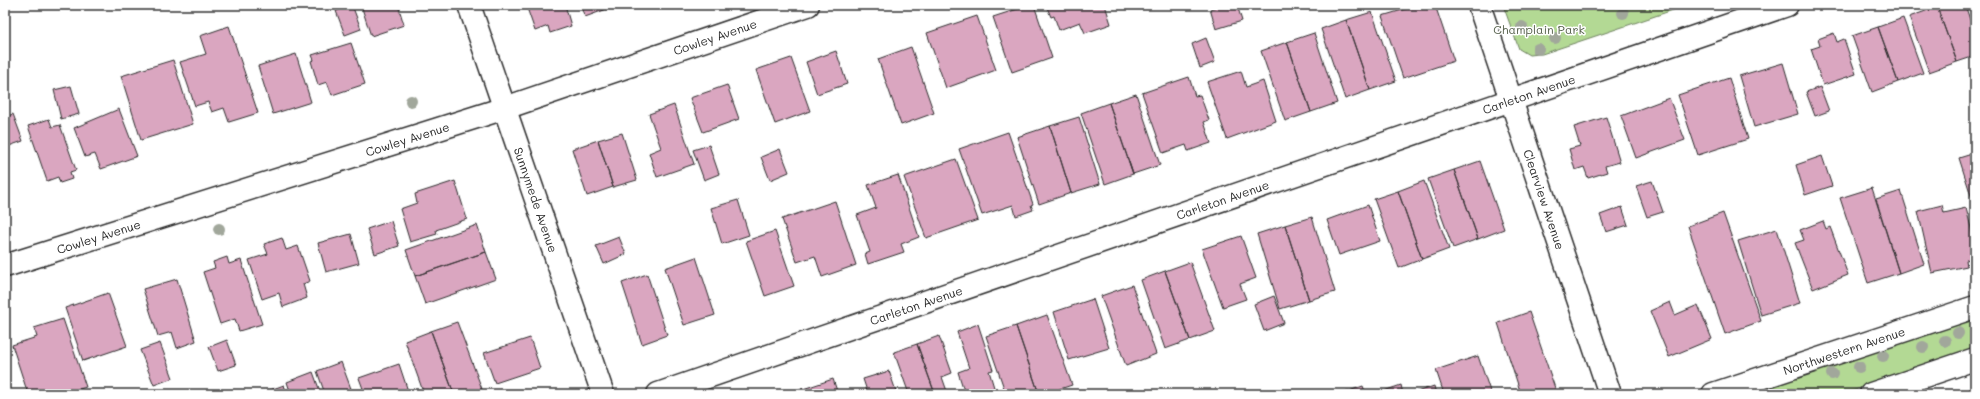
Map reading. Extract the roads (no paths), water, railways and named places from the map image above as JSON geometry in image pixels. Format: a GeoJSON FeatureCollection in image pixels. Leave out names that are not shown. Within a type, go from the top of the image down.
{"type":"FeatureCollection","features":[{"type":"Feature","properties":{"kind":"street","name":"Sunnymede Avenue"},"geometry":{"type":"LineString","coordinates":[[470,5],[603,394]]}},
{"type":"Feature","properties":{"kind":"street","name":"Cowley Avenue"},"geometry":{"type":"LineString","coordinates":[[5,266],[506,108],[808,5]]}},
{"type":"Feature","properties":{"kind":"street","name":"Clearview Avenue"},"geometry":{"type":"LineString","coordinates":[[1479,5],[1610,394]]}},
{"type":"Feature","properties":{"kind":"street","name":"Carleton Avenue"},"geometry":{"type":"LineString","coordinates":[[658,394],[1787,5]]}},
{"type":"Feature","properties":{"kind":"street","name":"Northwestern Avenue"},"geometry":{"type":"LineString","coordinates":[[1713,394],[1975,307]]}},
{"type":"Feature","properties":{"kind":"street"},"geometry":{"type":"LineString","coordinates":[[1871,394],[1975,359]]}},
{"type":"Feature","properties":{"kind":"park label","name":"Champlain Park"},"geometry":{"type":"Point","coordinates":[1539,29]}}]}
